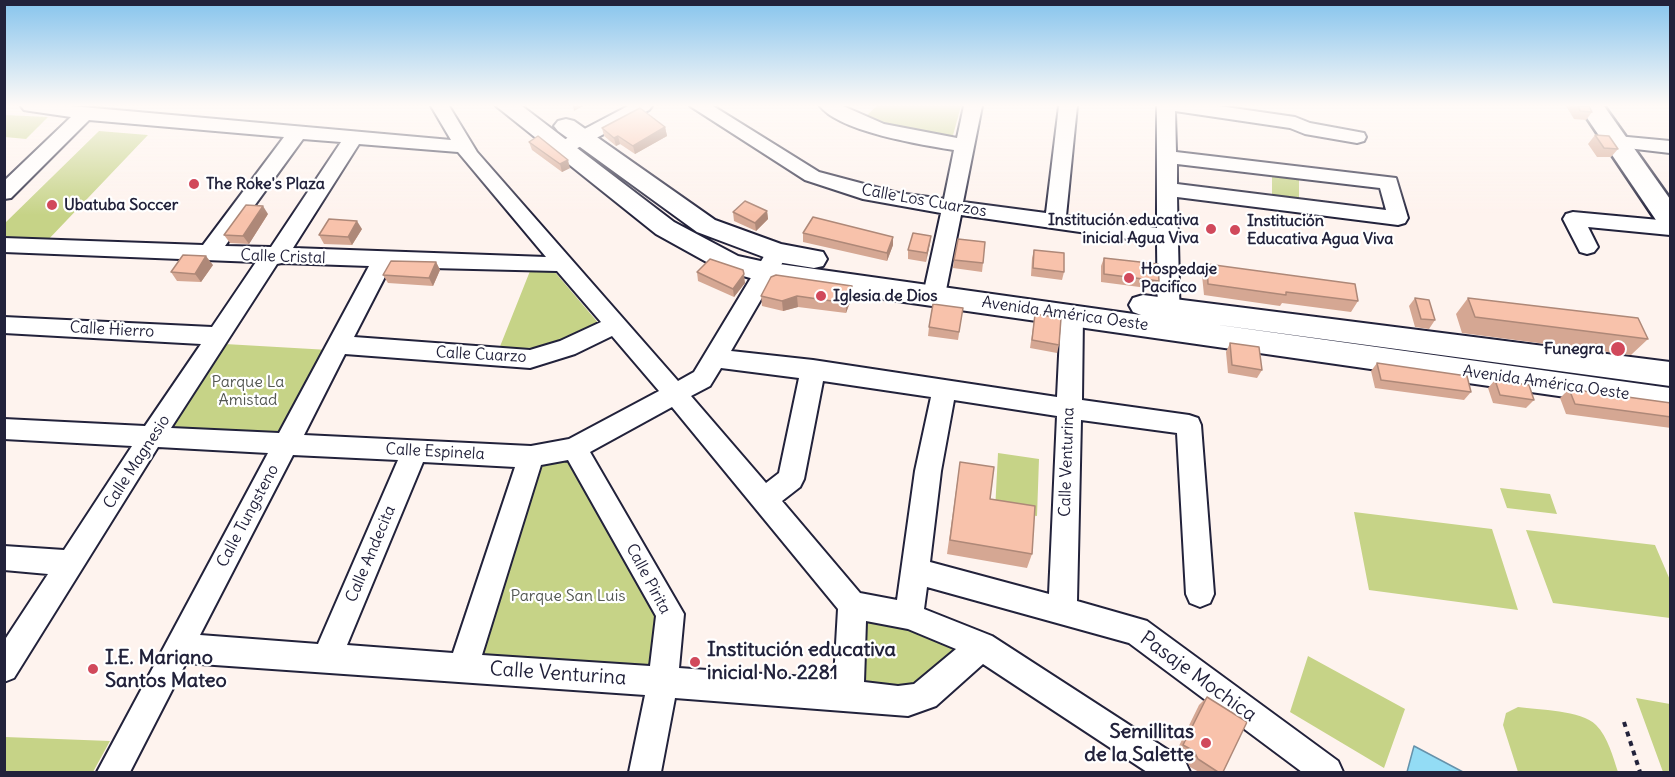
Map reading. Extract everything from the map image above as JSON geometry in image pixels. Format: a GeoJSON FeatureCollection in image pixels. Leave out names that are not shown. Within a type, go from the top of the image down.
{"type":"FeatureCollection","features":[{"type":"Feature","properties":{"kind":"highway"},"geometry":{"type":"LineString","coordinates":[[1627,143],[1667,202]]}},
{"type":"Feature","properties":{"kind":"main road","name":"Avenida América Oeste"},"geometry":{"type":"LineString","coordinates":[[573,143],[665,228],[730,263],[771,263],[1169,319],[1671,400]]}},
{"type":"Feature","properties":{"kind":"main road","name":"Avenida América Oeste"},"geometry":{"type":"LineString","coordinates":[[935,286],[1072,315],[1169,319],[1671,374]]}},
{"type":"Feature","properties":{"kind":"street"},"geometry":{"type":"LineString","coordinates":[[4,192],[56,142]]}},
{"type":"Feature","properties":{"kind":"street"},"geometry":{"type":"LineString","coordinates":[[208,254],[290,142]]}},
{"type":"Feature","properties":{"kind":"street","name":"Calle Magnesio"},"geometry":{"type":"LineString","coordinates":[[4,668],[153,436],[350,142]]}},
{"type":"Feature","properties":{"kind":"street"},"geometry":{"type":"LineString","coordinates":[[412,142],[465,147]]}},
{"type":"Feature","properties":{"kind":"street"},"geometry":{"type":"LineString","coordinates":[[462,142],[470,156],[676,394],[852,605],[909,616],[982,646],[1174,772]]}},
{"type":"Feature","properties":{"kind":"street","name":"Calle Los Cuarzos"},"geometry":{"type":"LineString","coordinates":[[758,142],[812,176],[863,192],[951,207],[1168,237]]}},
{"type":"Feature","properties":{"kind":"street"},"geometry":{"type":"LineString","coordinates":[[935,286],[964,145],[946,142]]}},
{"type":"Feature","properties":{"kind":"street"},"geometry":{"type":"LineString","coordinates":[[1055,221],[1064,142]]}},
{"type":"Feature","properties":{"kind":"street"},"geometry":{"type":"LineString","coordinates":[[1166,142],[1169,319]]}},
{"type":"Feature","properties":{"kind":"street"},"geometry":{"type":"LineString","coordinates":[[1627,143],[1671,147]]}},
{"type":"Feature","properties":{"kind":"street"},"geometry":{"type":"LineString","coordinates":[[1166,157],[1389,183],[1398,218],[1168,189]]}},
{"type":"Feature","properties":{"kind":"street"},"geometry":{"type":"LineString","coordinates":[[1587,247],[1574,219],[1671,228]]}},
{"type":"Feature","properties":{"kind":"street","name":"Calle Cristal"},"geometry":{"type":"LineString","coordinates":[[4,246],[552,266],[561,261]]}},
{"type":"Feature","properties":{"kind":"street","name":"Calle Tungsteno"},"geometry":{"type":"LineString","coordinates":[[113,772],[383,260]]}},
{"type":"Feature","properties":{"kind":"street","name":"Calle Espinela"},"geometry":{"type":"LineString","coordinates":[[4,429],[531,457],[574,448],[702,379],[771,263]]}},
{"type":"Feature","properties":{"kind":"street","name":"Calle Venturina"},"geometry":{"type":"LineString","coordinates":[[1063,609],[1072,315]]}},
{"type":"Feature","properties":{"kind":"street","name":"Calle Cuarzo"},"geometry":{"type":"LineString","coordinates":[[338,345],[530,359],[567,348],[616,324]]}},
{"type":"Feature","properties":{"kind":"street","name":"Calle Hierro"},"geometry":{"type":"LineString","coordinates":[[4,325],[219,336]]}},
{"type":"Feature","properties":{"kind":"street"},"geometry":{"type":"LineString","coordinates":[[715,358],[813,369],[1188,425],[1200,594]]}},
{"type":"Feature","properties":{"kind":"street"},"geometry":{"type":"LineString","coordinates":[[764,500],[791,479],[813,369]]}},
{"type":"Feature","properties":{"kind":"street"},"geometry":{"type":"LineString","coordinates":[[909,616],[928,471],[944,390]]}},
{"type":"Feature","properties":{"kind":"street","name":"Calle Pirita"},"geometry":{"type":"LineString","coordinates":[[574,448],[670,614],[663,681],[647,765]]}},
{"type":"Feature","properties":{"kind":"street","name":"Calle Andecita"},"geometry":{"type":"LineString","coordinates":[[327,658],[415,451]]}},
{"type":"Feature","properties":{"kind":"street"},"geometry":{"type":"LineString","coordinates":[[463,667],[531,457]]}},
{"type":"Feature","properties":{"kind":"street"},"geometry":{"type":"LineString","coordinates":[[4,558],[72,563]]}},
{"type":"Feature","properties":{"kind":"street","name":"Pasaje Mochica"},"geometry":{"type":"LineString","coordinates":[[916,571],[1063,609],[1137,631],[1327,772]]}},
{"type":"Feature","properties":{"kind":"street"},"geometry":{"type":"LineString","coordinates":[[848,694],[852,605]]}},
{"type":"Feature","properties":{"kind":"street","name":"Calle Venturina"},"geometry":{"type":"LineString","coordinates":[[179,648],[848,694],[903,701],[917,700],[982,646]]}},
{"type":"Feature","properties":{"kind":"path"},"geometry":{"type":"LineString","coordinates":[[1624,722],[1640,772]]}},
{"type":"Feature","properties":{"kind":"green space"},"geometry":{"type":"Polygon","coordinates":[[[87,142],[141,142],[46,242],[5,237],[5,223],[87,142]]]}},
{"type":"Feature","properties":{"kind":"green space"},"geometry":{"type":"Polygon","coordinates":[[[1272,174],[1299,178],[1299,198],[1272,196],[1272,174]]]}},
{"type":"Feature","properties":{"kind":"green space"},"geometry":{"type":"Polygon","coordinates":[[[530,271],[554,271],[600,325],[549,347],[499,349],[530,271]]]}},
{"type":"Feature","properties":{"kind":"green space","name":"Parque La Amistad"},"geometry":{"type":"Polygon","coordinates":[[[225,344],[329,350],[281,440],[164,431],[225,344]]]}},
{"type":"Feature","properties":{"kind":"green space","name":"Parque San Luis"},"geometry":{"type":"Polygon","coordinates":[[[574,448],[670,614],[663,681],[463,667],[531,457],[574,448]]]}},
{"type":"Feature","properties":{"kind":"green space"},"geometry":{"type":"Polygon","coordinates":[[[998,453],[1039,459],[1037,516],[995,511],[998,453]]]}},
{"type":"Feature","properties":{"kind":"green space"},"geometry":{"type":"Polygon","coordinates":[[[1500,488],[1550,494],[1557,514],[1507,508],[1500,488]]]}},
{"type":"Feature","properties":{"kind":"green space"},"geometry":{"type":"Polygon","coordinates":[[[1354,512],[1492,529],[1518,610],[1369,590],[1354,512]]]}},
{"type":"Feature","properties":{"kind":"green space"},"geometry":{"type":"Polygon","coordinates":[[[1526,530],[1655,545],[1670,580],[1670,618],[1553,603],[1526,530]]]}},
{"type":"Feature","properties":{"kind":"green space"},"geometry":{"type":"Polygon","coordinates":[[[852,609],[982,646],[903,701],[848,695],[852,609]]]}},
{"type":"Feature","properties":{"kind":"green space"},"geometry":{"type":"Polygon","coordinates":[[[1308,656],[1405,709],[1384,768],[1290,712],[1308,656]]]}},
{"type":"Feature","properties":{"kind":"green space"},"geometry":{"type":"Polygon","coordinates":[[[1636,698],[1670,704],[1670,772],[1663,772],[1636,698]]]}},
{"type":"Feature","properties":{"kind":"green space"},"geometry":{"type":"Polygon","coordinates":[[[1518,707],[1570,714],[1589,720],[1604,735],[1618,772],[1518,772],[1503,725],[1506,713],[1518,707]]]}},
{"type":"Feature","properties":{"kind":"green space"},"geometry":{"type":"Polygon","coordinates":[[[5,737],[110,741],[93,772],[5,772],[5,737]]]}},
{"type":"Feature","properties":{"kind":"water"},"geometry":{"type":"Polygon","coordinates":[[[1414,746],[1463,772],[1407,772],[1414,746]]]}},
{"type":"Feature","properties":{"kind":"building"},"geometry":{"type":"Polygon","coordinates":[[[529,142],[546,142],[568,160],[560,164],[529,142]]]}},
{"type":"Feature","properties":{"kind":"building"},"geometry":{"type":"Polygon","coordinates":[[[1600,142],[1613,142],[1618,149],[1604,148],[1600,142]]]}},
{"type":"Feature","properties":{"kind":"building"},"geometry":{"type":"Polygon","coordinates":[[[745,201],[767,211],[755,223],[733,212],[745,201]]]}},
{"type":"Feature","properties":{"kind":"building"},"geometry":{"type":"Polygon","coordinates":[[[246,205],[263,206],[243,236],[224,235],[246,205]]]}},
{"type":"Feature","properties":{"kind":"building"},"geometry":{"type":"Polygon","coordinates":[[[813,217],[893,237],[887,253],[803,233],[813,217]]]}},
{"type":"Feature","properties":{"kind":"building"},"geometry":{"type":"Polygon","coordinates":[[[329,219],[357,221],[348,237],[319,235],[329,219]]]}},
{"type":"Feature","properties":{"kind":"building"},"geometry":{"type":"Polygon","coordinates":[[[913,233],[931,236],[927,253],[908,250],[913,233]]]}},
{"type":"Feature","properties":{"kind":"building"},"geometry":{"type":"Polygon","coordinates":[[[958,239],[985,242],[983,263],[954,260],[958,239]]]}},
{"type":"Feature","properties":{"kind":"building"},"geometry":{"type":"Polygon","coordinates":[[[1034,250],[1064,253],[1064,272],[1033,268],[1034,250]]]}},
{"type":"Feature","properties":{"kind":"building"},"geometry":{"type":"Polygon","coordinates":[[[183,255],[206,256],[195,274],[171,272],[183,255]]]}},
{"type":"Feature","properties":{"kind":"building"},"geometry":{"type":"Polygon","coordinates":[[[1104,258],[1158,264],[1159,281],[1104,274],[1104,258]]]}},
{"type":"Feature","properties":{"kind":"building"},"geometry":{"type":"Polygon","coordinates":[[[710,259],[743,270],[744,274],[733,289],[697,272],[710,259]]]}},
{"type":"Feature","properties":{"kind":"building"},"geometry":{"type":"Polygon","coordinates":[[[391,261],[436,262],[429,278],[383,275],[391,261]]]}},
{"type":"Feature","properties":{"kind":"building"},"geometry":{"type":"Polygon","coordinates":[[[1207,264],[1355,284],[1358,301],[1286,292],[1286,295],[1208,284],[1207,264]]]}},
{"type":"Feature","properties":{"kind":"building"},"geometry":{"type":"Polygon","coordinates":[[[776,275],[852,286],[846,303],[797,296],[782,301],[761,296],[771,277],[776,275]]]}},
{"type":"Feature","properties":{"kind":"building"},"geometry":{"type":"Polygon","coordinates":[[[1415,298],[1429,300],[1435,320],[1421,319],[1415,298]]]}},
{"type":"Feature","properties":{"kind":"building"},"geometry":{"type":"Polygon","coordinates":[[[1468,298],[1638,318],[1648,339],[1475,317],[1468,298]]]}},
{"type":"Feature","properties":{"kind":"building"},"geometry":{"type":"Polygon","coordinates":[[[933,304],[963,308],[959,332],[929,327],[933,304]]]}},
{"type":"Feature","properties":{"kind":"building"},"geometry":{"type":"Polygon","coordinates":[[[1035,314],[1061,318],[1059,345],[1032,340],[1035,314]]]}},
{"type":"Feature","properties":{"kind":"building"},"geometry":{"type":"Polygon","coordinates":[[[1230,343],[1259,347],[1262,370],[1232,365],[1230,343]]]}},
{"type":"Feature","properties":{"kind":"building"},"geometry":{"type":"Polygon","coordinates":[[[1377,363],[1467,376],[1471,392],[1381,380],[1377,363]]]}},
{"type":"Feature","properties":{"kind":"building"},"geometry":{"type":"Polygon","coordinates":[[[1495,380],[1529,385],[1534,400],[1500,395],[1495,380]]]}},
{"type":"Feature","properties":{"kind":"building"},"geometry":{"type":"Polygon","coordinates":[[[1569,389],[1671,403],[1671,417],[1575,404],[1569,389]]]}},
{"type":"Feature","properties":{"kind":"building"},"geometry":{"type":"Polygon","coordinates":[[[960,462],[994,467],[990,499],[1035,506],[1032,554],[950,540],[960,462]]]}},
{"type":"Feature","properties":{"kind":"building","name":"Semillitas de la Salette"},"geometry":{"type":"Polygon","coordinates":[[[1207,697],[1247,722],[1223,772],[1218,772],[1198,759],[1194,751],[1183,745],[1207,697]]]}},
{"type":"Feature","properties":{"kind":"place","name":"The Roke's Plaza"},"geometry":{"type":"Point","coordinates":[194,184]}},
{"type":"Feature","properties":{"kind":"place","name":"Ubatuba Soccer"},"geometry":{"type":"Point","coordinates":[52,205]}},
{"type":"Feature","properties":{"kind":"place","name":"Institución educativa inicial Agua Viva"},"geometry":{"type":"Point","coordinates":[1211,229]}},
{"type":"Feature","properties":{"kind":"place","name":"Institución Educativa Agua Viva"},"geometry":{"type":"Point","coordinates":[1235,230]}},
{"type":"Feature","properties":{"kind":"place","name":"Hospedaje Pacifico"},"geometry":{"type":"Point","coordinates":[1129,278]}},
{"type":"Feature","properties":{"kind":"place","name":"Iglesia de Dios"},"geometry":{"type":"Point","coordinates":[821,296]}},
{"type":"Feature","properties":{"kind":"place","name":"Funegra"},"geometry":{"type":"Point","coordinates":[1618,349]}},
{"type":"Feature","properties":{"kind":"place","name":"Institución educativa inicial No. 2281"},"geometry":{"type":"Point","coordinates":[695,662]}},
{"type":"Feature","properties":{"kind":"place","name":"I.E. Mariano Santos Mateo"},"geometry":{"type":"Point","coordinates":[93,669]}},
{"type":"Feature","properties":{"kind":"place","name":"Semillitas de la Salette"},"geometry":{"type":"Point","coordinates":[1206,743]}}]}
